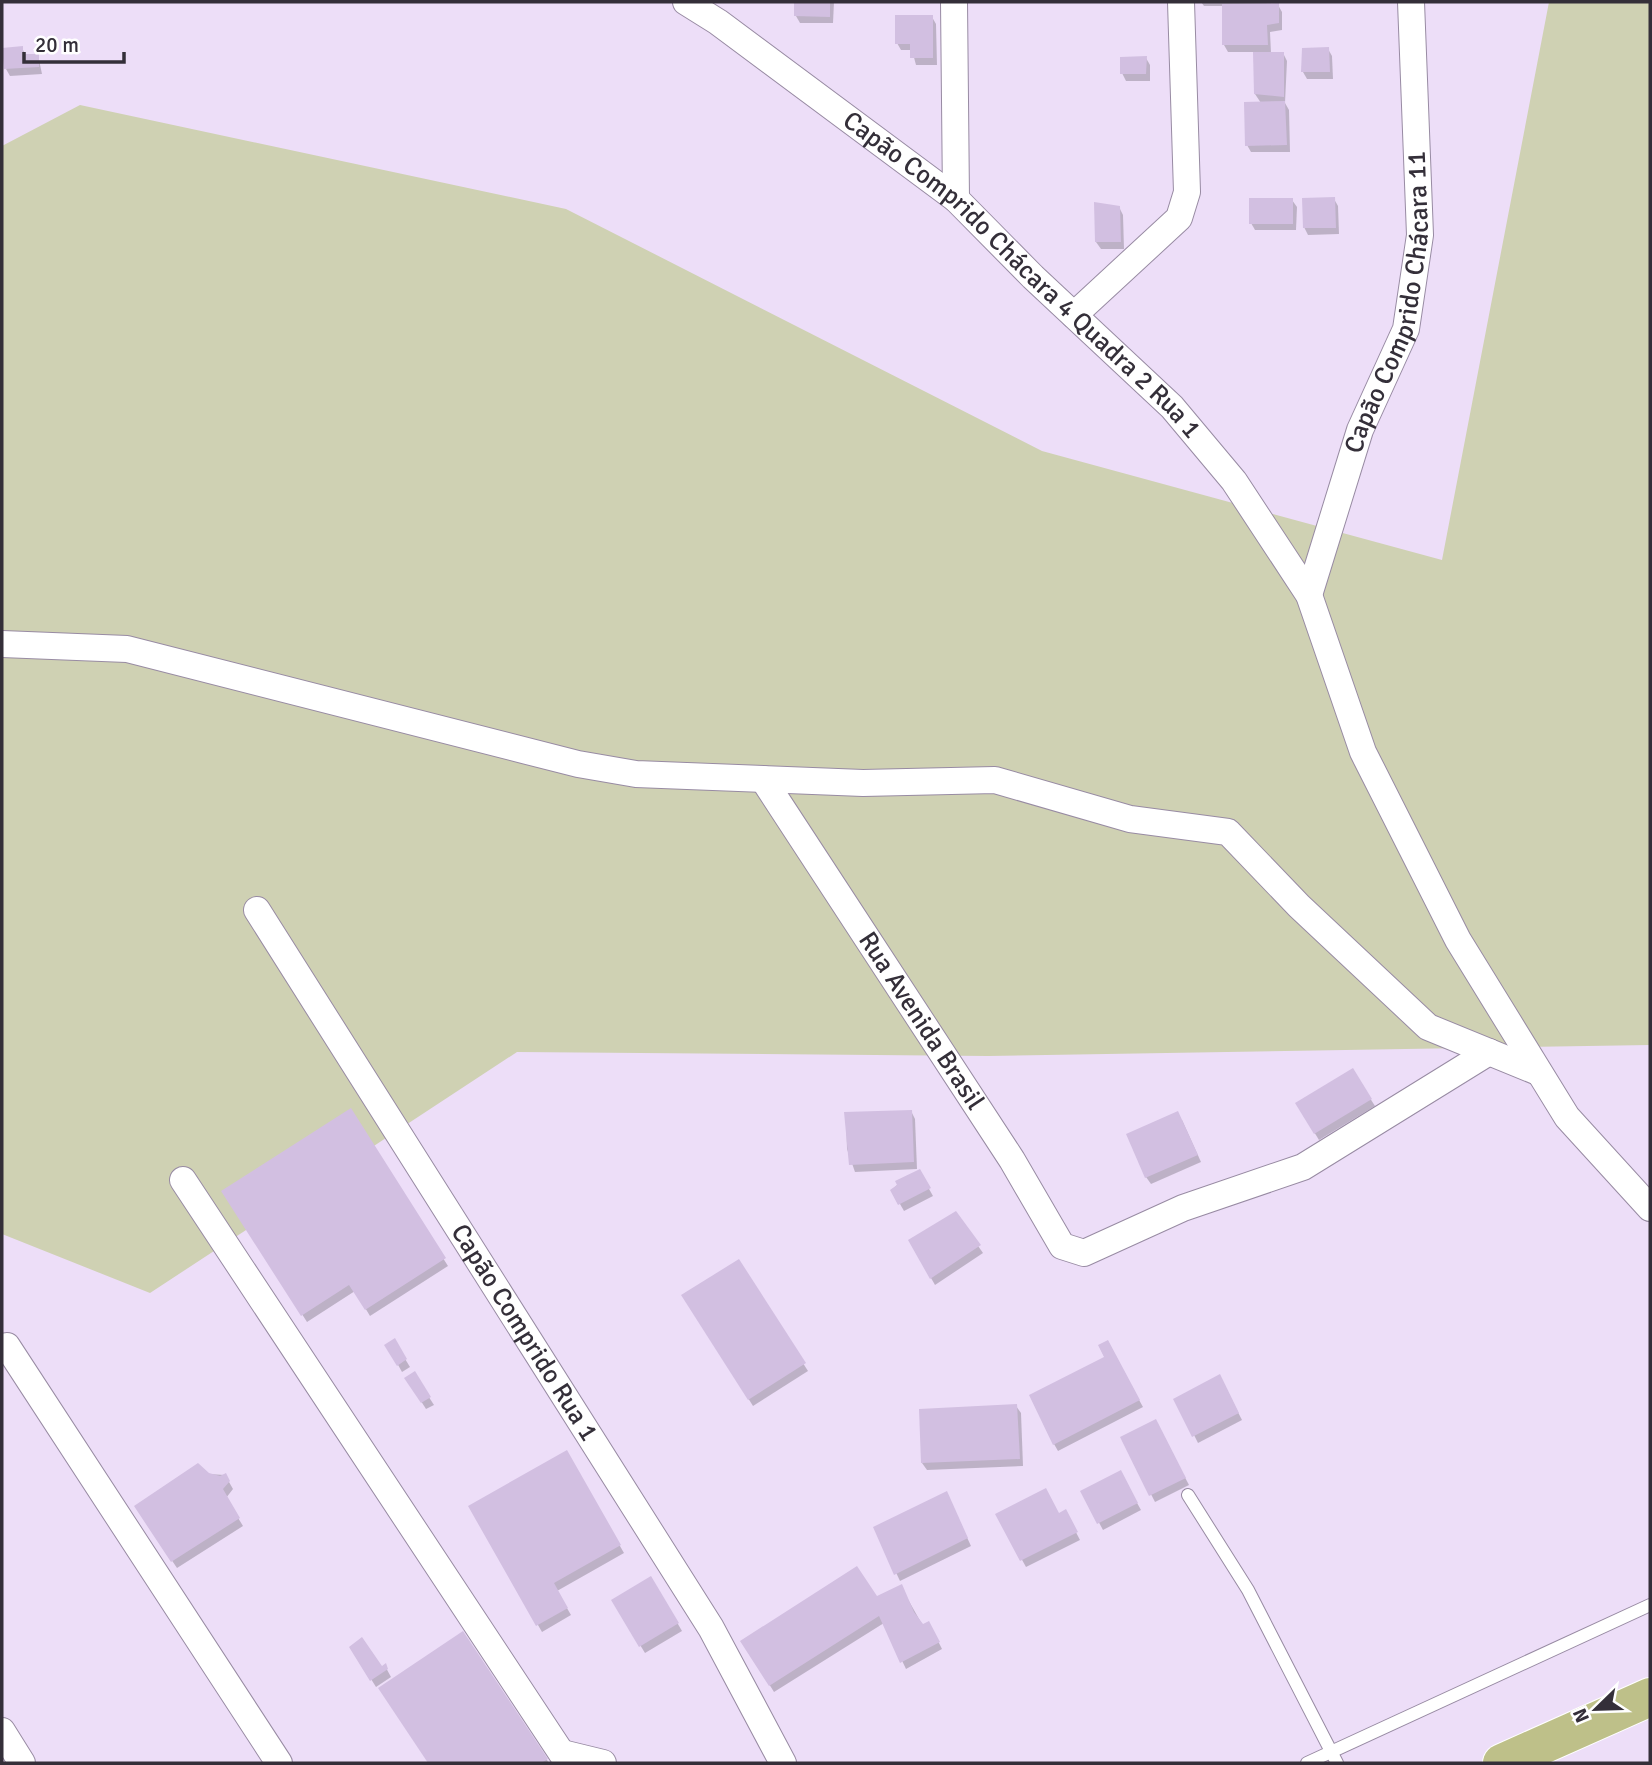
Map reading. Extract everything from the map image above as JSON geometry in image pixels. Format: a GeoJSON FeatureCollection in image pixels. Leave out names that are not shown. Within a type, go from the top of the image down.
{"type":"FeatureCollection","features":[{"type":"Feature","properties":{"kind":"main road"},"geometry":{"type":"LineString","coordinates":[[1502,1763],[1650,1697]]}},
{"type":"Feature","properties":{"kind":"street","name":"Capão Comprido Chácara 4 Quadra 2 Rua 1"},"geometry":{"type":"LineString","coordinates":[[687,2],[956,200],[1172,407],[1234,481],[1309,595],[1363,752],[1458,940],[1567,1117],[1650,1208]]}},
{"type":"Feature","properties":{"kind":"street"},"geometry":{"type":"LineString","coordinates":[[954,2],[956,200]]}},
{"type":"Feature","properties":{"kind":"street"},"geometry":{"type":"LineString","coordinates":[[1074,315],[1179,218],[1187,192],[1181,2]]}},
{"type":"Feature","properties":{"kind":"street","name":"Capão Comprido Chácara 11"},"geometry":{"type":"LineString","coordinates":[[1309,595],[1360,430],[1406,329],[1420,235],[1411,2]]}},
{"type":"Feature","properties":{"kind":"street"},"geometry":{"type":"LineString","coordinates":[[2,644],[127,649],[601,768],[636,774],[863,783],[995,780],[1130,819],[1228,832],[1299,906],[1428,1027],[1538,1072]]}},
{"type":"Feature","properties":{"kind":"street","name":"Rua Avenida Brasil"},"geometry":{"type":"LineString","coordinates":[[763,779],[1012,1160],[1062,1246],[1084,1253],[1183,1208],[1303,1167],[1489,1052]]}},
{"type":"Feature","properties":{"kind":"street","name":"Capão Comprido Rua 1"},"geometry":{"type":"LineString","coordinates":[[257,910],[711,1629],[783,1763]]}},
{"type":"Feature","properties":{"kind":"street"},"geometry":{"type":"LineString","coordinates":[[183,1181],[565,1758],[603,1763]]}},
{"type":"Feature","properties":{"kind":"street"},"geometry":{"type":"LineString","coordinates":[[7,1346],[279,1763]]}},
{"type":"Feature","properties":{"kind":"street"},"geometry":{"type":"LineString","coordinates":[[2,1731],[22,1763]]}},
{"type":"Feature","properties":{"kind":"lane"},"geometry":{"type":"LineString","coordinates":[[1188,1495],[1248,1590],[1337,1763]]}},
{"type":"Feature","properties":{"kind":"lane"},"geometry":{"type":"LineString","coordinates":[[1307,1763],[1650,1605]]}},
{"type":"Feature","properties":{"kind":"green space"},"geometry":{"type":"Polygon","coordinates":[[[1549,2],[1650,2],[1650,1045],[988,1056],[517,1052],[150,1293],[2,1234],[2,146],[80,105],[566,209],[1042,451],[1442,560],[1549,2]]]}},
{"type":"Feature","properties":{"kind":"building"},"geometry":{"type":"Polygon","coordinates":[[[794,2],[830,2],[830,17],[794,16],[794,2]]]}},
{"type":"Feature","properties":{"kind":"building"},"geometry":{"type":"Polygon","coordinates":[[[1279,3],[1279,23],[1267,25],[1268,45],[1222,45],[1222,4],[1279,3]]]}},
{"type":"Feature","properties":{"kind":"building"},"geometry":{"type":"Polygon","coordinates":[[[895,15],[933,15],[933,58],[910,58],[910,44],[895,44],[895,15]]]}},
{"type":"Feature","properties":{"kind":"building"},"geometry":{"type":"Polygon","coordinates":[[[23,46],[23,54],[39,54],[39,67],[4,69],[2,48],[23,46]]]}},
{"type":"Feature","properties":{"kind":"building"},"geometry":{"type":"Polygon","coordinates":[[[1329,47],[1330,72],[1301,72],[1302,48],[1329,47]]]}},
{"type":"Feature","properties":{"kind":"building"},"geometry":{"type":"Polygon","coordinates":[[[1253,52],[1284,52],[1284,97],[1254,94],[1253,52]]]}},
{"type":"Feature","properties":{"kind":"building"},"geometry":{"type":"Polygon","coordinates":[[[1147,56],[1146,74],[1120,74],[1120,57],[1147,56]]]}},
{"type":"Feature","properties":{"kind":"building"},"geometry":{"type":"Polygon","coordinates":[[[1285,101],[1287,145],[1245,146],[1244,102],[1285,101]]]}},
{"type":"Feature","properties":{"kind":"building"},"geometry":{"type":"Polygon","coordinates":[[[1335,197],[1336,228],[1303,228],[1302,198],[1335,197]]]}},
{"type":"Feature","properties":{"kind":"building"},"geometry":{"type":"Polygon","coordinates":[[[1249,198],[1293,198],[1293,224],[1249,224],[1249,198]]]}},
{"type":"Feature","properties":{"kind":"building"},"geometry":{"type":"Polygon","coordinates":[[[1094,202],[1120,206],[1121,242],[1095,242],[1094,202]]]}},
{"type":"Feature","properties":{"kind":"building"},"geometry":{"type":"Polygon","coordinates":[[[1353,1068],[1372,1099],[1314,1134],[1295,1103],[1353,1068]]]}},
{"type":"Feature","properties":{"kind":"building"},"geometry":{"type":"Polygon","coordinates":[[[351,1108],[446,1258],[365,1310],[349,1285],[301,1316],[221,1191],[351,1108]]]}},
{"type":"Feature","properties":{"kind":"building"},"geometry":{"type":"Polygon","coordinates":[[[912,1110],[914,1162],[849,1165],[844,1112],[912,1110]]]}},
{"type":"Feature","properties":{"kind":"building"},"geometry":{"type":"Polygon","coordinates":[[[1178,1111],[1198,1155],[1145,1178],[1126,1134],[1178,1111]]]}},
{"type":"Feature","properties":{"kind":"building"},"geometry":{"type":"Polygon","coordinates":[[[920,1169],[931,1188],[898,1205],[890,1190],[897,1185],[895,1181],[920,1169]]]}},
{"type":"Feature","properties":{"kind":"building"},"geometry":{"type":"Polygon","coordinates":[[[956,1211],[981,1245],[930,1279],[908,1240],[956,1211]]]}},
{"type":"Feature","properties":{"kind":"building"},"geometry":{"type":"Polygon","coordinates":[[[739,1259],[806,1363],[748,1400],[681,1295],[739,1259]]]}},
{"type":"Feature","properties":{"kind":"building"},"geometry":{"type":"Polygon","coordinates":[[[395,1338],[407,1359],[397,1366],[384,1345],[395,1338]]]}},
{"type":"Feature","properties":{"kind":"building"},"geometry":{"type":"Polygon","coordinates":[[[1108,1340],[1140,1400],[1053,1445],[1029,1395],[1104,1357],[1098,1345],[1108,1340]]]}},
{"type":"Feature","properties":{"kind":"building"},"geometry":{"type":"Polygon","coordinates":[[[415,1371],[431,1397],[421,1403],[404,1378],[415,1371]]]}},
{"type":"Feature","properties":{"kind":"building"},"geometry":{"type":"Polygon","coordinates":[[[1220,1374],[1239,1413],[1192,1437],[1173,1399],[1220,1374]]]}},
{"type":"Feature","properties":{"kind":"building"},"geometry":{"type":"Polygon","coordinates":[[[1017,1404],[1020,1459],[921,1463],[919,1409],[1017,1404]]]}},
{"type":"Feature","properties":{"kind":"building"},"geometry":{"type":"Polygon","coordinates":[[[1156,1419],[1186,1478],[1149,1496],[1120,1437],[1156,1419]]]}},
{"type":"Feature","properties":{"kind":"building"},"geometry":{"type":"Polygon","coordinates":[[[567,1450],[621,1545],[554,1583],[568,1608],[536,1626],[468,1506],[567,1450]]]}},
{"type":"Feature","properties":{"kind":"building"},"geometry":{"type":"Polygon","coordinates":[[[198,1463],[209,1473],[220,1476],[226,1473],[230,1481],[223,1489],[240,1518],[171,1562],[134,1506],[198,1463]]]}},
{"type":"Feature","properties":{"kind":"building"},"geometry":{"type":"Polygon","coordinates":[[[1121,1470],[1138,1503],[1097,1524],[1080,1491],[1121,1470]]]}},
{"type":"Feature","properties":{"kind":"building"},"geometry":{"type":"Polygon","coordinates":[[[1046,1488],[1059,1513],[1066,1509],[1078,1532],[1020,1561],[995,1514],[1046,1488]]]}},
{"type":"Feature","properties":{"kind":"building"},"geometry":{"type":"Polygon","coordinates":[[[947,1491],[968,1538],[894,1575],[873,1527],[947,1491]]]}},
{"type":"Feature","properties":{"kind":"building"},"geometry":{"type":"Polygon","coordinates":[[[857,1566],[877,1596],[902,1584],[914,1612],[923,1624],[929,1621],[940,1642],[900,1663],[879,1616],[769,1686],[740,1641],[857,1566]]]}},
{"type":"Feature","properties":{"kind":"building"},"geometry":{"type":"Polygon","coordinates":[[[651,1576],[679,1623],[639,1647],[611,1600],[651,1576]]]}},
{"type":"Feature","properties":{"kind":"building"},"geometry":{"type":"Polygon","coordinates":[[[463,1631],[548,1759],[541,1763],[428,1763],[378,1688],[463,1631]]]}},
{"type":"Feature","properties":{"kind":"building"},"geometry":{"type":"Polygon","coordinates":[[[362,1637],[382,1666],[386,1663],[388,1669],[370,1681],[349,1647],[362,1637]]]}}]}
